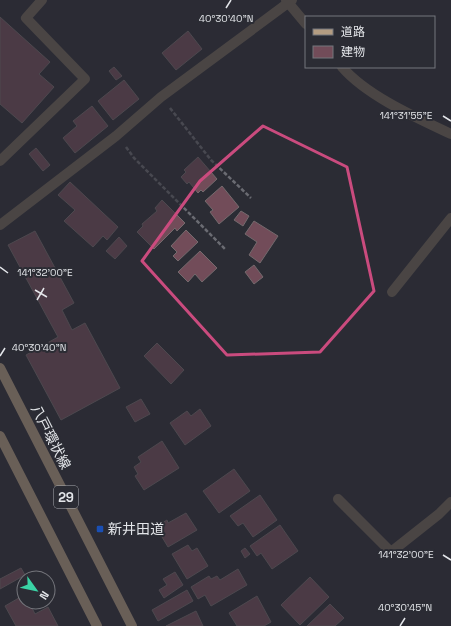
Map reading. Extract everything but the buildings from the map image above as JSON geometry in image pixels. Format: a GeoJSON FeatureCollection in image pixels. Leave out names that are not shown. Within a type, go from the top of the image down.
{"type":"FeatureCollection","features":[{"type":"Feature","properties":{"kind":"main road","name":"八戸環状線"},"geometry":{"type":"LineString","coordinates":[[0,368],[132,626]]}},
{"type":"Feature","properties":{"kind":"main road","name":"29"},"geometry":{"type":"LineString","coordinates":[[0,436],[97,626]]}},
{"type":"Feature","properties":{"kind":"street"},"geometry":{"type":"LineString","coordinates":[[0,161],[85,79],[26,18],[42,0]]}},
{"type":"Feature","properties":{"kind":"street"},"geometry":{"type":"LineString","coordinates":[[0,224],[116,136],[161,97],[288,1],[305,23]]}},
{"type":"Feature","properties":{"kind":"street"},"geometry":{"type":"LineString","coordinates":[[343,68],[350,76],[401,111],[451,134]]}},
{"type":"Feature","properties":{"kind":"street"},"geometry":{"type":"LineString","coordinates":[[392,292],[451,218]]}},
{"type":"Feature","properties":{"kind":"street"},"geometry":{"type":"LineString","coordinates":[[338,499],[391,552],[439,514],[451,502]]}},
{"type":"Feature","properties":{"kind":"path"},"geometry":{"type":"LineString","coordinates":[[161,97],[211,160],[251,198]]}},
{"type":"Feature","properties":{"kind":"path"},"geometry":{"type":"LineString","coordinates":[[116,136],[134,158],[226,250]]}},
{"type":"Feature","properties":{"kind":"highlighted area"},"geometry":{"type":"Polygon","coordinates":[[[263,126],[347,167],[374,291],[320,352],[227,355],[142,261],[200,181],[263,126]]]}},
{"type":"Feature","properties":{"kind":"place","name":"新井田道"},"geometry":{"type":"Point","coordinates":[100,529]}}]}
